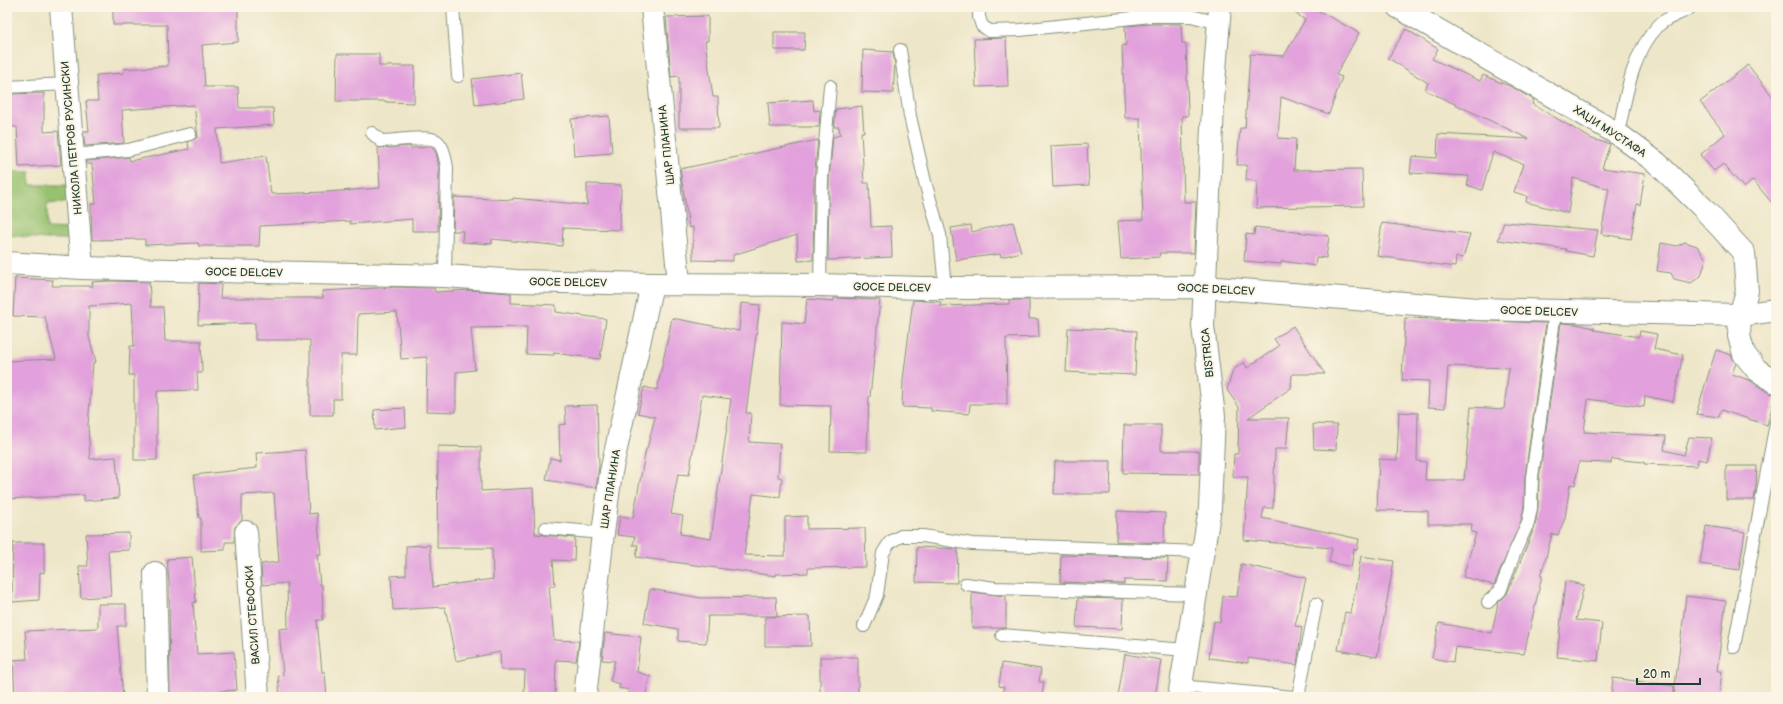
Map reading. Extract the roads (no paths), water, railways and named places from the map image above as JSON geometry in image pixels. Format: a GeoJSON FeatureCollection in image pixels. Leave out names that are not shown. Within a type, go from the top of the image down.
{"type":"FeatureCollection","features":[{"type":"Feature","properties":{"kind":"street","name":"НИКОЛА ПЕТРОВ РУСИНСКИ"},"geometry":{"type":"LineString","coordinates":[[61,7],[82,268]]}},
{"type":"Feature","properties":{"kind":"street","name":"ШАР ПЛАНИНА"},"geometry":{"type":"LineString","coordinates":[[652,7],[679,283]]}},
{"type":"Feature","properties":{"kind":"street","name":"ХАЏИ МУСТАФА"},"geometry":{"type":"LineString","coordinates":[[1399,7],[1618,134],[1657,162],[1702,207],[1744,253],[1747,291],[1740,315],[1739,336],[1744,354],[1757,370],[1776,382]]}},
{"type":"Feature","properties":{"kind":"street","name":"BISTRICA"},"geometry":{"type":"LineString","coordinates":[[1180,692],[1210,508],[1214,416],[1203,326],[1214,83],[1219,15]]}},
{"type":"Feature","properties":{"kind":"street","name":"GOCE DELCEV"},"geometry":{"type":"LineString","coordinates":[[7,263],[82,268],[445,276],[517,281],[652,284],[679,283],[946,288],[1205,287],[1478,309],[1555,312],[1740,315],[1776,310]]}},
{"type":"Feature","properties":{"kind":"street","name":"ШАР ПЛАНИНА"},"geometry":{"type":"LineString","coordinates":[[585,697],[611,472],[652,284]]}},
{"type":"Feature","properties":{"kind":"street","name":"ВАСИЛ СТЕФОСКИ"},"geometry":{"type":"LineString","coordinates":[[246,532],[258,697]]}},
{"type":"Feature","properties":{"kind":"street"},"geometry":{"type":"LineString","coordinates":[[155,573],[158,697]]}},
{"type":"Feature","properties":{"kind":"lane"},"geometry":{"type":"LineString","coordinates":[[453,7],[458,76]]}},
{"type":"Feature","properties":{"kind":"lane"},"geometry":{"type":"LineString","coordinates":[[979,7],[979,17],[982,26],[990,31],[1028,29],[1151,16],[1219,15]]}},
{"type":"Feature","properties":{"kind":"lane"},"geometry":{"type":"LineString","coordinates":[[1618,134],[1632,72],[1644,43],[1660,24],[1691,7]]}},
{"type":"Feature","properties":{"kind":"lane"},"geometry":{"type":"LineString","coordinates":[[900,50],[910,116],[925,182],[940,235],[946,288]]}},
{"type":"Feature","properties":{"kind":"lane"},"geometry":{"type":"LineString","coordinates":[[7,87],[67,84]]}},
{"type":"Feature","properties":{"kind":"lane"},"geometry":{"type":"LineString","coordinates":[[820,285],[822,179],[830,86]]}},
{"type":"Feature","properties":{"kind":"lane"},"geometry":{"type":"LineString","coordinates":[[372,133],[381,141],[426,138],[436,141],[443,150],[447,167],[445,276]]}},
{"type":"Feature","properties":{"kind":"lane"},"geometry":{"type":"LineString","coordinates":[[73,156],[128,150],[190,134]]}},
{"type":"Feature","properties":{"kind":"lane"},"geometry":{"type":"LineString","coordinates":[[1488,602],[1500,591],[1528,523],[1532,508],[1532,477],[1555,312]]}},
{"type":"Feature","properties":{"kind":"lane"},"geometry":{"type":"LineString","coordinates":[[1734,648],[1776,423]]}},
{"type":"Feature","properties":{"kind":"lane"},"geometry":{"type":"LineString","coordinates":[[546,528],[603,533]]}},
{"type":"Feature","properties":{"kind":"lane"},"geometry":{"type":"LineString","coordinates":[[864,626],[877,595],[883,553],[890,542],[901,536],[923,536],[972,544],[1202,552]]}},
{"type":"Feature","properties":{"kind":"lane"},"geometry":{"type":"LineString","coordinates":[[966,584],[995,588],[1195,594]]}},
{"type":"Feature","properties":{"kind":"lane"},"geometry":{"type":"LineString","coordinates":[[1298,697],[1316,604]]}},
{"type":"Feature","properties":{"kind":"lane"},"geometry":{"type":"LineString","coordinates":[[1002,635],[1186,650]]}},
{"type":"Feature","properties":{"kind":"lane"},"geometry":{"type":"LineString","coordinates":[[1180,692],[1294,697]]}}]}
